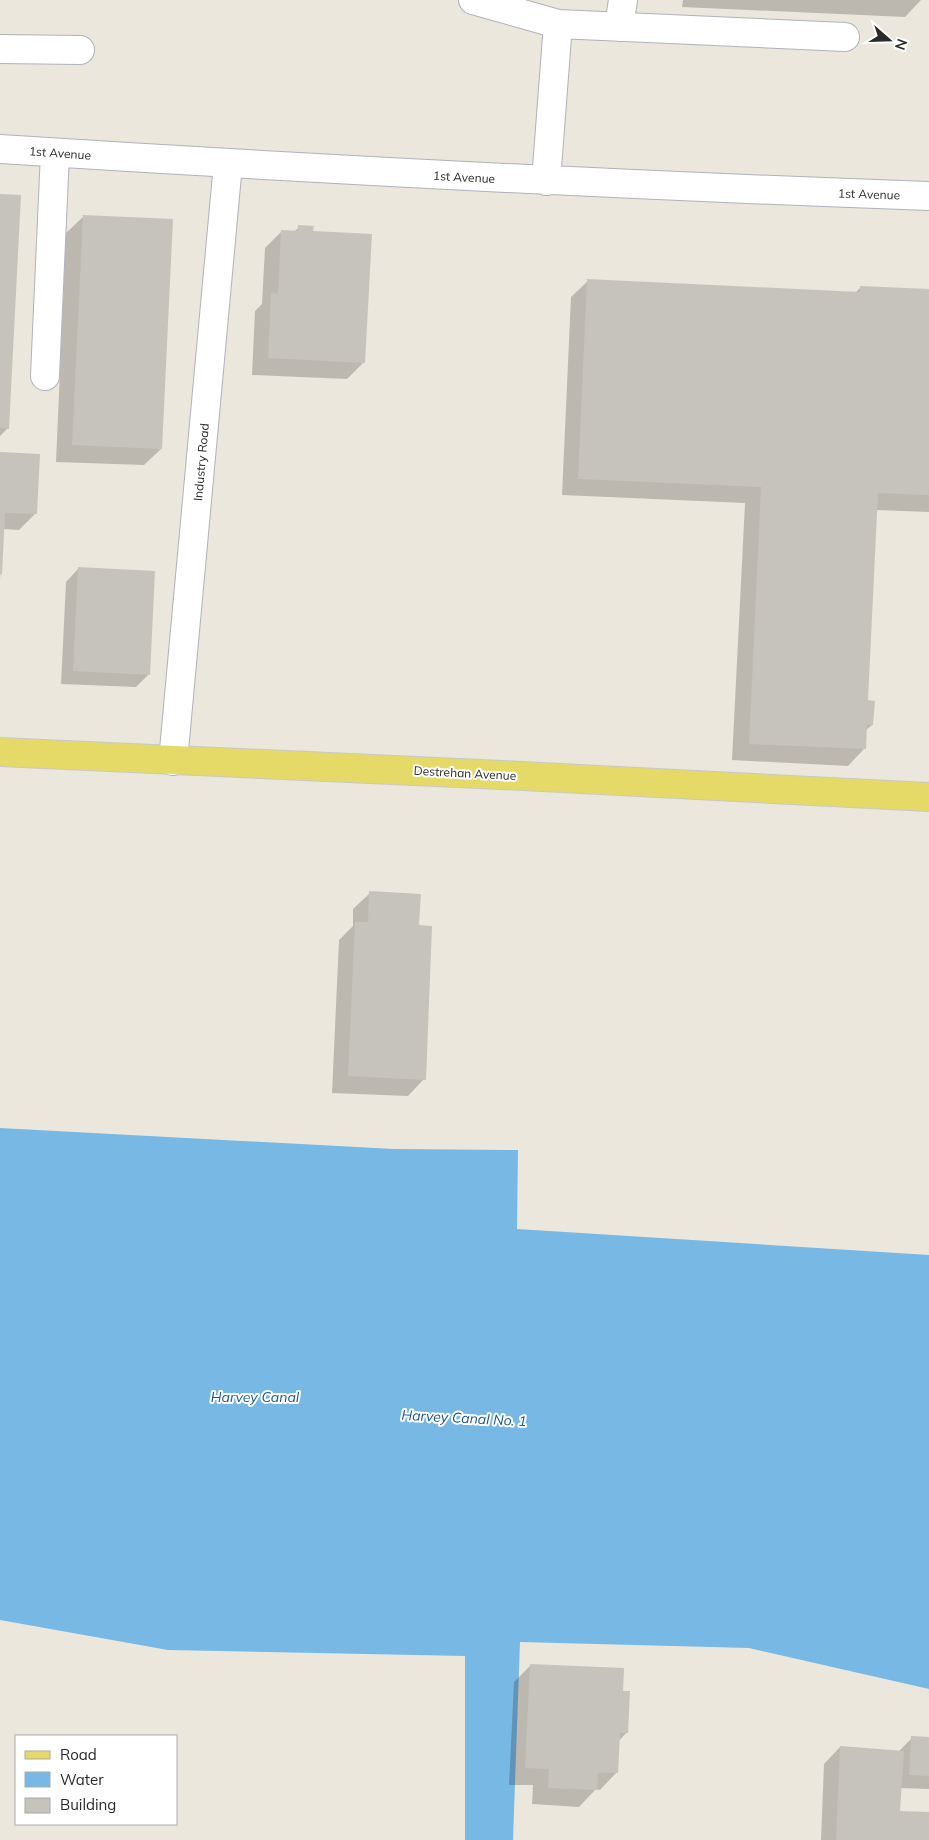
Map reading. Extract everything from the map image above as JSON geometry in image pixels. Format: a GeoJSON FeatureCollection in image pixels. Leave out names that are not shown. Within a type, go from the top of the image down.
{"type":"FeatureCollection","features":[{"type":"Feature","properties":{"kind":"main road","name":"Destrehan Avenue"},"geometry":{"type":"LineString","coordinates":[[0,752],[929,797]]}},
{"type":"Feature","properties":{"kind":"street"},"geometry":{"type":"LineString","coordinates":[[472,0],[558,24],[845,37]]}},
{"type":"Feature","properties":{"kind":"street"},"geometry":{"type":"LineString","coordinates":[[619,27],[622,0]]}},
{"type":"Feature","properties":{"kind":"street"},"geometry":{"type":"LineString","coordinates":[[546,181],[558,24]]}},
{"type":"Feature","properties":{"kind":"street"},"geometry":{"type":"LineString","coordinates":[[0,49],[80,50]]}},
{"type":"Feature","properties":{"kind":"street","name":"1st Avenue"},"geometry":{"type":"LineString","coordinates":[[0,149],[228,164],[546,181],[929,196]]}},
{"type":"Feature","properties":{"kind":"street"},"geometry":{"type":"LineString","coordinates":[[45,376],[55,153]]}},
{"type":"Feature","properties":{"kind":"street","name":"Industry Road"},"geometry":{"type":"LineString","coordinates":[[173,761],[228,164]]}},
{"type":"Feature","properties":{"kind":"water","name":"Harvey Canal"},"geometry":{"type":"Polygon","coordinates":[[[0,1128],[394,1149],[518,1150],[517,1229],[929,1255],[929,1689],[749,1648],[520,1642],[513,1840],[465,1840],[465,1656],[168,1650],[0,1620],[0,1128]]]}},
{"type":"Feature","properties":{"kind":"building"},"geometry":{"type":"Polygon","coordinates":[[[0,194],[21,195],[9,429],[0,428],[0,194]]]}},
{"type":"Feature","properties":{"kind":"building"},"geometry":{"type":"Polygon","coordinates":[[[83,215],[173,219],[162,449],[72,445],[83,215]]]}},
{"type":"Feature","properties":{"kind":"building"},"geometry":{"type":"Polygon","coordinates":[[[298,225],[314,226],[313,231],[372,234],[365,363],[268,358],[271,293],[278,294],[281,230],[298,231],[298,225]]]}},
{"type":"Feature","properties":{"kind":"building"},"geometry":{"type":"Polygon","coordinates":[[[587,279],[860,292],[860,286],[929,289],[929,495],[878,493],[868,700],[875,701],[873,725],[867,725],[866,749],[749,744],[761,487],[578,479],[587,279]]]}},
{"type":"Feature","properties":{"kind":"building"},"geometry":{"type":"Polygon","coordinates":[[[0,452],[40,454],[37,514],[5,513],[2,574],[0,574],[0,452]]]}},
{"type":"Feature","properties":{"kind":"building"},"geometry":{"type":"Polygon","coordinates":[[[78,567],[155,571],[150,675],[73,671],[78,567]]]}},
{"type":"Feature","properties":{"kind":"building"},"geometry":{"type":"Polygon","coordinates":[[[369,891],[421,894],[419,925],[432,926],[426,1080],[348,1076],[355,922],[368,922],[369,891]]]}},
{"type":"Feature","properties":{"kind":"building"},"geometry":{"type":"Polygon","coordinates":[[[530,1664],[624,1668],[623,1691],[630,1691],[628,1733],[620,1733],[618,1773],[598,1773],[597,1790],[548,1788],[549,1769],[525,1768],[530,1664]]]}},
{"type":"Feature","properties":{"kind":"building"},"geometry":{"type":"Polygon","coordinates":[[[911,1736],[929,1737],[929,1776],[909,1775],[911,1736]]]}},
{"type":"Feature","properties":{"kind":"building"},"geometry":{"type":"Polygon","coordinates":[[[840,1746],[904,1751],[900,1811],[929,1812],[929,1840],[836,1840],[840,1746]]]}},
{"type":"Feature","properties":{"kind":"water label","name":"Harvey Canal No. 1"},"geometry":{"type":"Point","coordinates":[464,1418]}}]}
